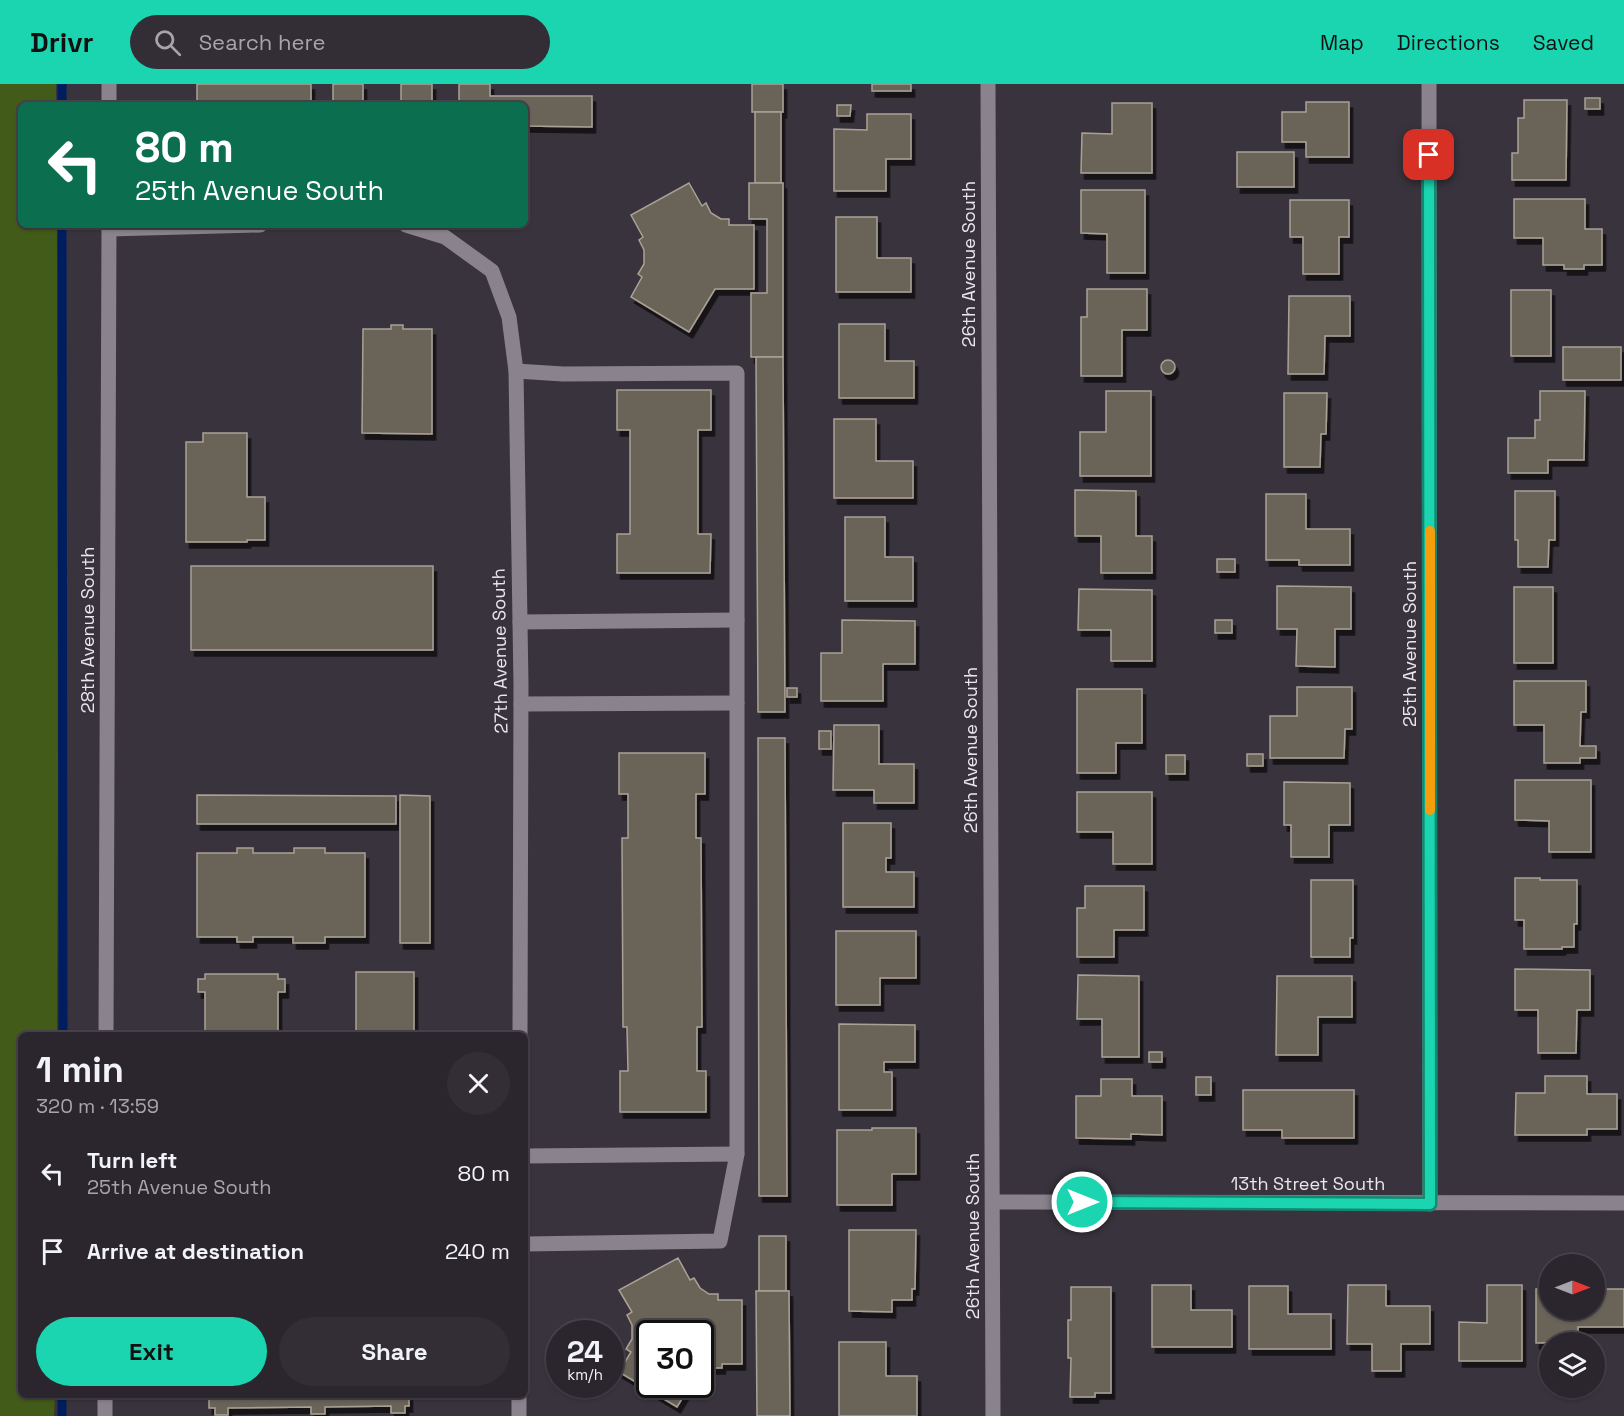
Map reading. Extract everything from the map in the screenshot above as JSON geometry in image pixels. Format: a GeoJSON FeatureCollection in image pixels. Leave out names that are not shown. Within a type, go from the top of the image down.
{"type":"FeatureCollection","features":[{"type":"Feature","properties":{"kind":"street"},"geometry":{"type":"LineString","coordinates":[[109,84],[109,102]]}},
{"type":"Feature","properties":{"kind":"street","name":"26th Avenue South"},"geometry":{"type":"LineString","coordinates":[[988,84],[993,1416]]}},
{"type":"Feature","properties":{"kind":"street","name":"25th Avenue South"},"geometry":{"type":"LineString","coordinates":[[1429,84],[1430,1204]]}},
{"type":"Feature","properties":{"kind":"street","name":"28th Avenue South"},"geometry":{"type":"LineString","coordinates":[[106,1032],[109,228]]}},
{"type":"Feature","properties":{"kind":"street","name":"27th Avenue South"},"geometry":{"type":"LineString","coordinates":[[416,228],[445,237],[492,271],[509,317],[516,371],[520,622],[520,1032]]}},
{"type":"Feature","properties":{"kind":"street"},"geometry":{"type":"LineString","coordinates":[[516,371],[563,374],[737,373],[737,1154],[720,1240],[528,1244]]}},
{"type":"Feature","properties":{"kind":"street"},"geometry":{"type":"LineString","coordinates":[[520,622],[737,620]]}},
{"type":"Feature","properties":{"kind":"street"},"geometry":{"type":"LineString","coordinates":[[521,704],[737,703]]}},
{"type":"Feature","properties":{"kind":"street"},"geometry":{"type":"LineString","coordinates":[[528,1156],[737,1154]]}},
{"type":"Feature","properties":{"kind":"street","name":"13th Street South"},"geometry":{"type":"LineString","coordinates":[[993,1202],[1624,1203]]}},
{"type":"Feature","properties":{"kind":"street"},"geometry":{"type":"LineString","coordinates":[[105,1398],[105,1416]]}},
{"type":"Feature","properties":{"kind":"street"},"geometry":{"type":"LineString","coordinates":[[519,1398],[519,1416]]}},
{"type":"Feature","properties":{"kind":"green space"},"geometry":{"type":"Polygon","coordinates":[[[0,84],[56,84],[56,102],[18,102],[18,228],[57,228],[58,797],[57,1032],[18,1032],[18,1398],[55,1398],[54,1416],[0,1416],[0,84]]]}},
{"type":"Feature","properties":{"kind":"building"},"geometry":{"type":"Polygon","coordinates":[[[197,84],[311,84],[311,102],[197,102],[197,84]]]}},
{"type":"Feature","properties":{"kind":"building"},"geometry":{"type":"Polygon","coordinates":[[[333,84],[363,84],[363,102],[333,102],[333,84]]]}},
{"type":"Feature","properties":{"kind":"building"},"geometry":{"type":"Polygon","coordinates":[[[401,84],[432,84],[432,102],[401,102],[401,84]]]}},
{"type":"Feature","properties":{"kind":"building"},"geometry":{"type":"Polygon","coordinates":[[[459,84],[490,84],[490,96],[592,96],[592,127],[528,126],[528,102],[459,102],[459,84]]]}},
{"type":"Feature","properties":{"kind":"building"},"geometry":{"type":"Polygon","coordinates":[[[752,84],[783,84],[783,112],[752,112],[752,84]]]}},
{"type":"Feature","properties":{"kind":"building"},"geometry":{"type":"Polygon","coordinates":[[[872,84],[911,84],[911,91],[872,91],[872,84]]]}},
{"type":"Feature","properties":{"kind":"building"},"geometry":{"type":"Polygon","coordinates":[[[1585,98],[1600,98],[1600,109],[1585,109],[1585,98]]]}},
{"type":"Feature","properties":{"kind":"building"},"geometry":{"type":"Polygon","coordinates":[[[1524,100],[1567,100],[1566,180],[1512,180],[1512,153],[1518,153],[1518,118],[1524,118],[1524,100]]]}},
{"type":"Feature","properties":{"kind":"building"},"geometry":{"type":"Polygon","coordinates":[[[1306,102],[1349,102],[1349,157],[1306,157],[1306,142],[1282,142],[1282,112],[1306,112],[1306,102]]]}},
{"type":"Feature","properties":{"kind":"building"},"geometry":{"type":"Polygon","coordinates":[[[1112,103],[1152,103],[1152,173],[1081,173],[1082,133],[1112,134],[1112,103]]]}},
{"type":"Feature","properties":{"kind":"building"},"geometry":{"type":"Polygon","coordinates":[[[837,105],[851,105],[850,116],[837,116],[837,105]]]}},
{"type":"Feature","properties":{"kind":"building"},"geometry":{"type":"Polygon","coordinates":[[[755,112],[781,112],[781,183],[755,183],[755,112]]]}},
{"type":"Feature","properties":{"kind":"building"},"geometry":{"type":"Polygon","coordinates":[[[867,114],[911,114],[911,159],[886,159],[886,191],[834,191],[834,129],[867,130],[867,114]]]}},
{"type":"Feature","properties":{"kind":"building"},"geometry":{"type":"Polygon","coordinates":[[[1237,152],[1294,152],[1294,187],[1237,187],[1237,152]]]}},
{"type":"Feature","properties":{"kind":"building"},"geometry":{"type":"Polygon","coordinates":[[[689,183],[702,206],[706,203],[711,213],[721,219],[729,219],[729,225],[754,225],[754,289],[715,289],[689,332],[631,297],[642,277],[638,274],[644,264],[644,250],[639,240],[643,237],[631,215],[689,183]]]}},
{"type":"Feature","properties":{"kind":"building"},"geometry":{"type":"Polygon","coordinates":[[[749,183],[783,183],[783,357],[751,357],[751,293],[767,293],[767,219],[749,219],[749,183]]]}},
{"type":"Feature","properties":{"kind":"building"},"geometry":{"type":"Polygon","coordinates":[[[1081,190],[1145,190],[1145,273],[1107,273],[1107,234],[1081,233],[1081,190]]]}},
{"type":"Feature","properties":{"kind":"building"},"geometry":{"type":"Polygon","coordinates":[[[1514,199],[1585,199],[1585,229],[1602,229],[1602,265],[1584,265],[1584,269],[1564,269],[1564,265],[1543,265],[1543,238],[1514,238],[1514,199]]]}},
{"type":"Feature","properties":{"kind":"building"},"geometry":{"type":"Polygon","coordinates":[[[1290,200],[1349,200],[1349,237],[1339,237],[1339,274],[1303,274],[1303,237],[1290,237],[1290,200]]]}},
{"type":"Feature","properties":{"kind":"building"},"geometry":{"type":"Polygon","coordinates":[[[836,217],[877,217],[877,258],[911,258],[911,292],[836,292],[836,217]]]}},
{"type":"Feature","properties":{"kind":"building"},"geometry":{"type":"Polygon","coordinates":[[[1087,289],[1147,289],[1147,330],[1122,330],[1122,376],[1081,376],[1081,317],[1087,317],[1087,289]]]}},
{"type":"Feature","properties":{"kind":"building"},"geometry":{"type":"Polygon","coordinates":[[[1511,290],[1551,290],[1551,356],[1511,356],[1511,290]]]}},
{"type":"Feature","properties":{"kind":"building"},"geometry":{"type":"Polygon","coordinates":[[[1289,296],[1350,296],[1350,336],[1325,336],[1324,374],[1288,374],[1289,296]]]}},
{"type":"Feature","properties":{"kind":"building"},"geometry":{"type":"Polygon","coordinates":[[[839,324],[885,324],[885,361],[914,361],[914,398],[839,398],[839,324]]]}},
{"type":"Feature","properties":{"kind":"building"},"geometry":{"type":"Polygon","coordinates":[[[391,325],[403,325],[403,329],[432,329],[432,434],[362,433],[363,329],[391,329],[391,325]]]}},
{"type":"Feature","properties":{"kind":"building"},"geometry":{"type":"Polygon","coordinates":[[[1563,347],[1621,347],[1621,380],[1563,380],[1563,347]]]}},
{"type":"Feature","properties":{"kind":"building"},"geometry":{"type":"Polygon","coordinates":[[[756,357],[783,357],[785,712],[758,712],[756,357]]]}},
{"type":"Feature","properties":{"kind":"building"},"geometry":{"type":"Polygon","coordinates":[[[1165,360],[1171,360],[1175,367],[1171,374],[1165,374],[1161,370],[1161,364],[1165,360]]]}},
{"type":"Feature","properties":{"kind":"building"},"geometry":{"type":"Polygon","coordinates":[[[617,390],[711,390],[711,430],[698,430],[698,534],[711,534],[710,573],[617,573],[617,534],[630,534],[630,430],[617,430],[617,390]]]}},
{"type":"Feature","properties":{"kind":"building"},"geometry":{"type":"Polygon","coordinates":[[[1106,391],[1151,391],[1151,476],[1080,476],[1080,432],[1106,432],[1106,391]]]}},
{"type":"Feature","properties":{"kind":"building"},"geometry":{"type":"Polygon","coordinates":[[[1540,391],[1585,391],[1584,460],[1548,460],[1548,473],[1508,473],[1508,438],[1535,438],[1535,420],[1540,420],[1540,391]]]}},
{"type":"Feature","properties":{"kind":"building"},"geometry":{"type":"Polygon","coordinates":[[[1284,393],[1327,393],[1326,434],[1321,434],[1320,467],[1284,467],[1284,393]]]}},
{"type":"Feature","properties":{"kind":"building"},"geometry":{"type":"Polygon","coordinates":[[[834,419],[876,419],[876,461],[913,461],[913,498],[834,498],[834,419]]]}},
{"type":"Feature","properties":{"kind":"building"},"geometry":{"type":"Polygon","coordinates":[[[203,433],[247,433],[247,497],[265,497],[265,540],[186,542],[186,442],[203,442],[203,433]]]}},
{"type":"Feature","properties":{"kind":"building"},"geometry":{"type":"Polygon","coordinates":[[[1075,490],[1136,491],[1136,536],[1152,536],[1152,573],[1101,573],[1101,536],[1075,536],[1075,490]]]}},
{"type":"Feature","properties":{"kind":"building"},"geometry":{"type":"Polygon","coordinates":[[[1515,491],[1555,491],[1555,540],[1549,540],[1548,567],[1518,567],[1518,540],[1515,540],[1515,491]]]}},
{"type":"Feature","properties":{"kind":"building"},"geometry":{"type":"Polygon","coordinates":[[[1266,494],[1306,494],[1306,529],[1350,529],[1350,565],[1299,565],[1299,560],[1266,560],[1266,494]]]}},
{"type":"Feature","properties":{"kind":"building"},"geometry":{"type":"Polygon","coordinates":[[[845,517],[885,517],[885,557],[913,557],[913,601],[845,601],[845,517]]]}},
{"type":"Feature","properties":{"kind":"building"},"geometry":{"type":"Polygon","coordinates":[[[1217,559],[1235,559],[1235,572],[1217,572],[1217,559]]]}},
{"type":"Feature","properties":{"kind":"building"},"geometry":{"type":"Polygon","coordinates":[[[191,566],[433,566],[433,650],[191,650],[191,566]]]}},
{"type":"Feature","properties":{"kind":"building"},"geometry":{"type":"Polygon","coordinates":[[[1277,586],[1351,587],[1351,629],[1335,629],[1335,667],[1296,666],[1297,629],[1277,629],[1277,586]]]}},
{"type":"Feature","properties":{"kind":"building"},"geometry":{"type":"Polygon","coordinates":[[[1514,587],[1553,587],[1553,663],[1514,663],[1514,587]]]}},
{"type":"Feature","properties":{"kind":"building"},"geometry":{"type":"Polygon","coordinates":[[[1079,589],[1152,590],[1152,661],[1111,661],[1111,630],[1078,630],[1079,589]]]}},
{"type":"Feature","properties":{"kind":"building"},"geometry":{"type":"Polygon","coordinates":[[[842,620],[915,621],[915,664],[883,664],[883,701],[821,701],[821,653],[842,653],[842,620]]]}},
{"type":"Feature","properties":{"kind":"building"},"geometry":{"type":"Polygon","coordinates":[[[1215,620],[1232,620],[1232,633],[1215,633],[1215,620]]]}},
{"type":"Feature","properties":{"kind":"building"},"geometry":{"type":"Polygon","coordinates":[[[1514,681],[1586,681],[1586,712],[1581,712],[1580,746],[1596,746],[1596,758],[1580,758],[1580,763],[1544,763],[1544,725],[1514,725],[1514,681]]]}},
{"type":"Feature","properties":{"kind":"building"},"geometry":{"type":"Polygon","coordinates":[[[1297,687],[1352,687],[1352,729],[1345,729],[1344,758],[1270,758],[1270,716],[1297,716],[1297,687]]]}},
{"type":"Feature","properties":{"kind":"building"},"geometry":{"type":"Polygon","coordinates":[[[787,688],[797,688],[797,697],[787,697],[787,688]]]}},
{"type":"Feature","properties":{"kind":"building"},"geometry":{"type":"Polygon","coordinates":[[[1077,689],[1142,689],[1142,743],[1116,743],[1116,773],[1077,773],[1077,689]]]}},
{"type":"Feature","properties":{"kind":"building"},"geometry":{"type":"Polygon","coordinates":[[[834,725],[879,725],[879,764],[914,764],[914,803],[874,803],[874,790],[833,790],[834,725]]]}},
{"type":"Feature","properties":{"kind":"building"},"geometry":{"type":"Polygon","coordinates":[[[819,731],[831,731],[831,749],[819,749],[819,731]]]}},
{"type":"Feature","properties":{"kind":"building"},"geometry":{"type":"Polygon","coordinates":[[[758,738],[785,738],[787,1196],[759,1196],[758,738]]]}},
{"type":"Feature","properties":{"kind":"building"},"geometry":{"type":"Polygon","coordinates":[[[619,753],[705,753],[705,794],[696,794],[696,838],[701,838],[702,1027],[697,1027],[697,1071],[706,1071],[706,1112],[620,1112],[620,1071],[628,1071],[627,1027],[623,1027],[622,838],[628,838],[628,794],[619,794],[619,753]]]}},
{"type":"Feature","properties":{"kind":"building"},"geometry":{"type":"Polygon","coordinates":[[[1247,754],[1263,754],[1263,766],[1247,766],[1247,754]]]}},
{"type":"Feature","properties":{"kind":"building"},"geometry":{"type":"Polygon","coordinates":[[[1166,755],[1185,755],[1185,774],[1166,774],[1166,755]]]}},
{"type":"Feature","properties":{"kind":"building"},"geometry":{"type":"Polygon","coordinates":[[[1515,780],[1591,780],[1591,852],[1549,852],[1549,821],[1515,820],[1515,780]]]}},
{"type":"Feature","properties":{"kind":"building"},"geometry":{"type":"Polygon","coordinates":[[[1284,782],[1350,783],[1350,825],[1329,825],[1329,857],[1291,857],[1291,825],[1284,825],[1284,782]]]}},
{"type":"Feature","properties":{"kind":"building"},"geometry":{"type":"Polygon","coordinates":[[[1077,792],[1152,792],[1152,864],[1113,864],[1113,832],[1077,832],[1077,792]]]}},
{"type":"Feature","properties":{"kind":"building"},"geometry":{"type":"Polygon","coordinates":[[[197,795],[396,796],[396,824],[197,824],[197,795]]]}},
{"type":"Feature","properties":{"kind":"building"},"geometry":{"type":"Polygon","coordinates":[[[400,795],[430,796],[430,943],[400,943],[400,795]]]}},
{"type":"Feature","properties":{"kind":"building"},"geometry":{"type":"Polygon","coordinates":[[[843,823],[891,823],[891,858],[886,858],[886,872],[914,872],[914,907],[843,907],[843,823]]]}},
{"type":"Feature","properties":{"kind":"building"},"geometry":{"type":"Polygon","coordinates":[[[237,848],[253,848],[253,853],[294,853],[294,848],[325,848],[325,853],[365,853],[365,937],[325,937],[325,943],[293,943],[293,937],[253,937],[253,942],[237,942],[237,937],[197,937],[197,853],[237,853],[237,848]]]}},
{"type":"Feature","properties":{"kind":"building"},"geometry":{"type":"Polygon","coordinates":[[[1515,878],[1577,880],[1577,924],[1574,924],[1574,947],[1524,949],[1524,920],[1515,920],[1515,878]]]}},
{"type":"Feature","properties":{"kind":"building"},"geometry":{"type":"Polygon","coordinates":[[[1311,880],[1353,880],[1353,938],[1350,938],[1350,957],[1311,957],[1311,880]]]}},
{"type":"Feature","properties":{"kind":"building"},"geometry":{"type":"Polygon","coordinates":[[[1085,886],[1144,886],[1144,930],[1114,930],[1114,957],[1077,957],[1077,908],[1085,908],[1085,886]]]}},
{"type":"Feature","properties":{"kind":"building"},"geometry":{"type":"Polygon","coordinates":[[[836,931],[916,931],[916,978],[880,978],[880,1005],[836,1005],[836,931]]]}},
{"type":"Feature","properties":{"kind":"building"},"geometry":{"type":"Polygon","coordinates":[[[1515,969],[1590,970],[1590,1010],[1577,1010],[1576,1053],[1538,1053],[1538,1010],[1515,1010],[1515,969]]]}},
{"type":"Feature","properties":{"kind":"building"},"geometry":{"type":"Polygon","coordinates":[[[356,972],[414,972],[414,1032],[356,1032],[356,972]]]}},
{"type":"Feature","properties":{"kind":"building"},"geometry":{"type":"Polygon","coordinates":[[[205,974],[278,974],[278,979],[285,979],[285,992],[278,992],[278,1032],[205,1032],[205,992],[198,992],[198,979],[205,979],[205,974]]]}},
{"type":"Feature","properties":{"kind":"building"},"geometry":{"type":"Polygon","coordinates":[[[1078,975],[1139,976],[1139,1057],[1102,1057],[1102,1019],[1077,1019],[1078,975]]]}},
{"type":"Feature","properties":{"kind":"building"},"geometry":{"type":"Polygon","coordinates":[[[1277,976],[1352,976],[1352,1017],[1318,1017],[1318,1055],[1276,1055],[1277,976]]]}},
{"type":"Feature","properties":{"kind":"building"},"geometry":{"type":"Polygon","coordinates":[[[839,1024],[915,1025],[915,1062],[884,1062],[884,1072],[892,1072],[892,1110],[839,1110],[839,1024]]]}},
{"type":"Feature","properties":{"kind":"building"},"geometry":{"type":"Polygon","coordinates":[[[1149,1052],[1162,1052],[1162,1062],[1149,1062],[1149,1052]]]}},
{"type":"Feature","properties":{"kind":"building"},"geometry":{"type":"Polygon","coordinates":[[[1545,1076],[1587,1076],[1587,1094],[1617,1094],[1617,1129],[1587,1129],[1587,1135],[1515,1135],[1516,1093],[1545,1093],[1545,1076]]]}},
{"type":"Feature","properties":{"kind":"building"},"geometry":{"type":"Polygon","coordinates":[[[1196,1077],[1211,1077],[1211,1095],[1196,1095],[1196,1077]]]}},
{"type":"Feature","properties":{"kind":"building"},"geometry":{"type":"Polygon","coordinates":[[[1101,1079],[1132,1079],[1132,1096],[1162,1096],[1162,1135],[1131,1134],[1131,1139],[1076,1138],[1076,1096],[1101,1096],[1101,1079]]]}},
{"type":"Feature","properties":{"kind":"building"},"geometry":{"type":"Polygon","coordinates":[[[1243,1090],[1354,1090],[1354,1138],[1282,1138],[1282,1130],[1243,1130],[1243,1090]]]}},
{"type":"Feature","properties":{"kind":"building"},"geometry":{"type":"Polygon","coordinates":[[[872,1128],[916,1128],[916,1174],[892,1174],[892,1205],[837,1205],[837,1130],[872,1130],[872,1128]]]}},
{"type":"Feature","properties":{"kind":"building"},"geometry":{"type":"Polygon","coordinates":[[[849,1230],[916,1230],[915,1289],[912,1289],[912,1300],[892,1300],[892,1312],[849,1311],[849,1230]]]}},
{"type":"Feature","properties":{"kind":"building"},"geometry":{"type":"Polygon","coordinates":[[[759,1236],[786,1236],[786,1291],[759,1291],[759,1236]]]}},
{"type":"Feature","properties":{"kind":"building"},"geometry":{"type":"Polygon","coordinates":[[[678,1258],[690,1280],[694,1278],[700,1288],[709,1294],[718,1294],[718,1300],[742,1300],[742,1364],[722,1364],[722,1368],[714,1368],[714,1320],[636,1320],[636,1382],[624,1375],[624,1364],[631,1352],[626,1349],[632,1339],[632,1325],[627,1315],[632,1312],[619,1290],[678,1258]]]}},
{"type":"Feature","properties":{"kind":"building"},"geometry":{"type":"Polygon","coordinates":[[[1152,1285],[1191,1285],[1191,1310],[1232,1310],[1232,1347],[1152,1347],[1152,1285]]]}},
{"type":"Feature","properties":{"kind":"building"},"geometry":{"type":"Polygon","coordinates":[[[1348,1285],[1386,1285],[1386,1306],[1430,1306],[1430,1344],[1401,1344],[1401,1371],[1372,1371],[1372,1344],[1347,1344],[1348,1285]]]}},
{"type":"Feature","properties":{"kind":"building"},"geometry":{"type":"Polygon","coordinates":[[[1487,1285],[1522,1285],[1522,1361],[1459,1361],[1459,1322],[1487,1323],[1487,1285]]]}},
{"type":"Feature","properties":{"kind":"building"},"geometry":{"type":"Polygon","coordinates":[[[1249,1286],[1288,1286],[1288,1314],[1331,1314],[1331,1349],[1249,1349],[1249,1286]]]}},
{"type":"Feature","properties":{"kind":"building"},"geometry":{"type":"Polygon","coordinates":[[[1071,1287],[1111,1287],[1111,1393],[1095,1393],[1095,1397],[1070,1397],[1071,1358],[1068,1358],[1068,1320],[1071,1320],[1071,1287]]]}},
{"type":"Feature","properties":{"kind":"building"},"geometry":{"type":"Polygon","coordinates":[[[1536,1289],[1539,1289],[1539,1320],[1605,1320],[1605,1289],[1624,1289],[1624,1327],[1578,1327],[1578,1332],[1539,1332],[1539,1343],[1536,1343],[1536,1289]]]}},
{"type":"Feature","properties":{"kind":"building"},"geometry":{"type":"Polygon","coordinates":[[[756,1291],[789,1291],[790,1416],[757,1416],[756,1291]]]}},
{"type":"Feature","properties":{"kind":"building"},"geometry":{"type":"Polygon","coordinates":[[[839,1342],[886,1342],[886,1376],[917,1376],[917,1416],[839,1416],[839,1342]]]}},
{"type":"Feature","properties":{"kind":"building"},"geometry":{"type":"Polygon","coordinates":[[[209,1398],[409,1398],[409,1406],[405,1406],[405,1413],[391,1413],[391,1406],[325,1407],[325,1414],[311,1414],[311,1407],[228,1408],[228,1415],[215,1415],[215,1408],[209,1408],[209,1398]]]}},
{"type":"Feature","properties":{"kind":"building"},"geometry":{"type":"Polygon","coordinates":[[[662,1398],[682,1398],[677,1407],[662,1398]]]}},
{"type":"Feature","properties":{"kind":"waterway"},"geometry":{"type":"LineString","coordinates":[[62,84],[62,102]]}},
{"type":"Feature","properties":{"kind":"waterway"},"geometry":{"type":"LineString","coordinates":[[62,228],[63,1032]]}},
{"type":"Feature","properties":{"kind":"waterway"},"geometry":{"type":"LineString","coordinates":[[62,1398],[62,1416]]}},
{"type":"Feature","properties":{"kind":"slow traffic"},"geometry":{"type":"LineString","coordinates":[[1430,531],[1430,810]]}},
{"type":"Feature","properties":{"kind":"route"},"geometry":{"type":"LineString","coordinates":[[1082,1202],[1430,1204],[1429,155]]}}]}
